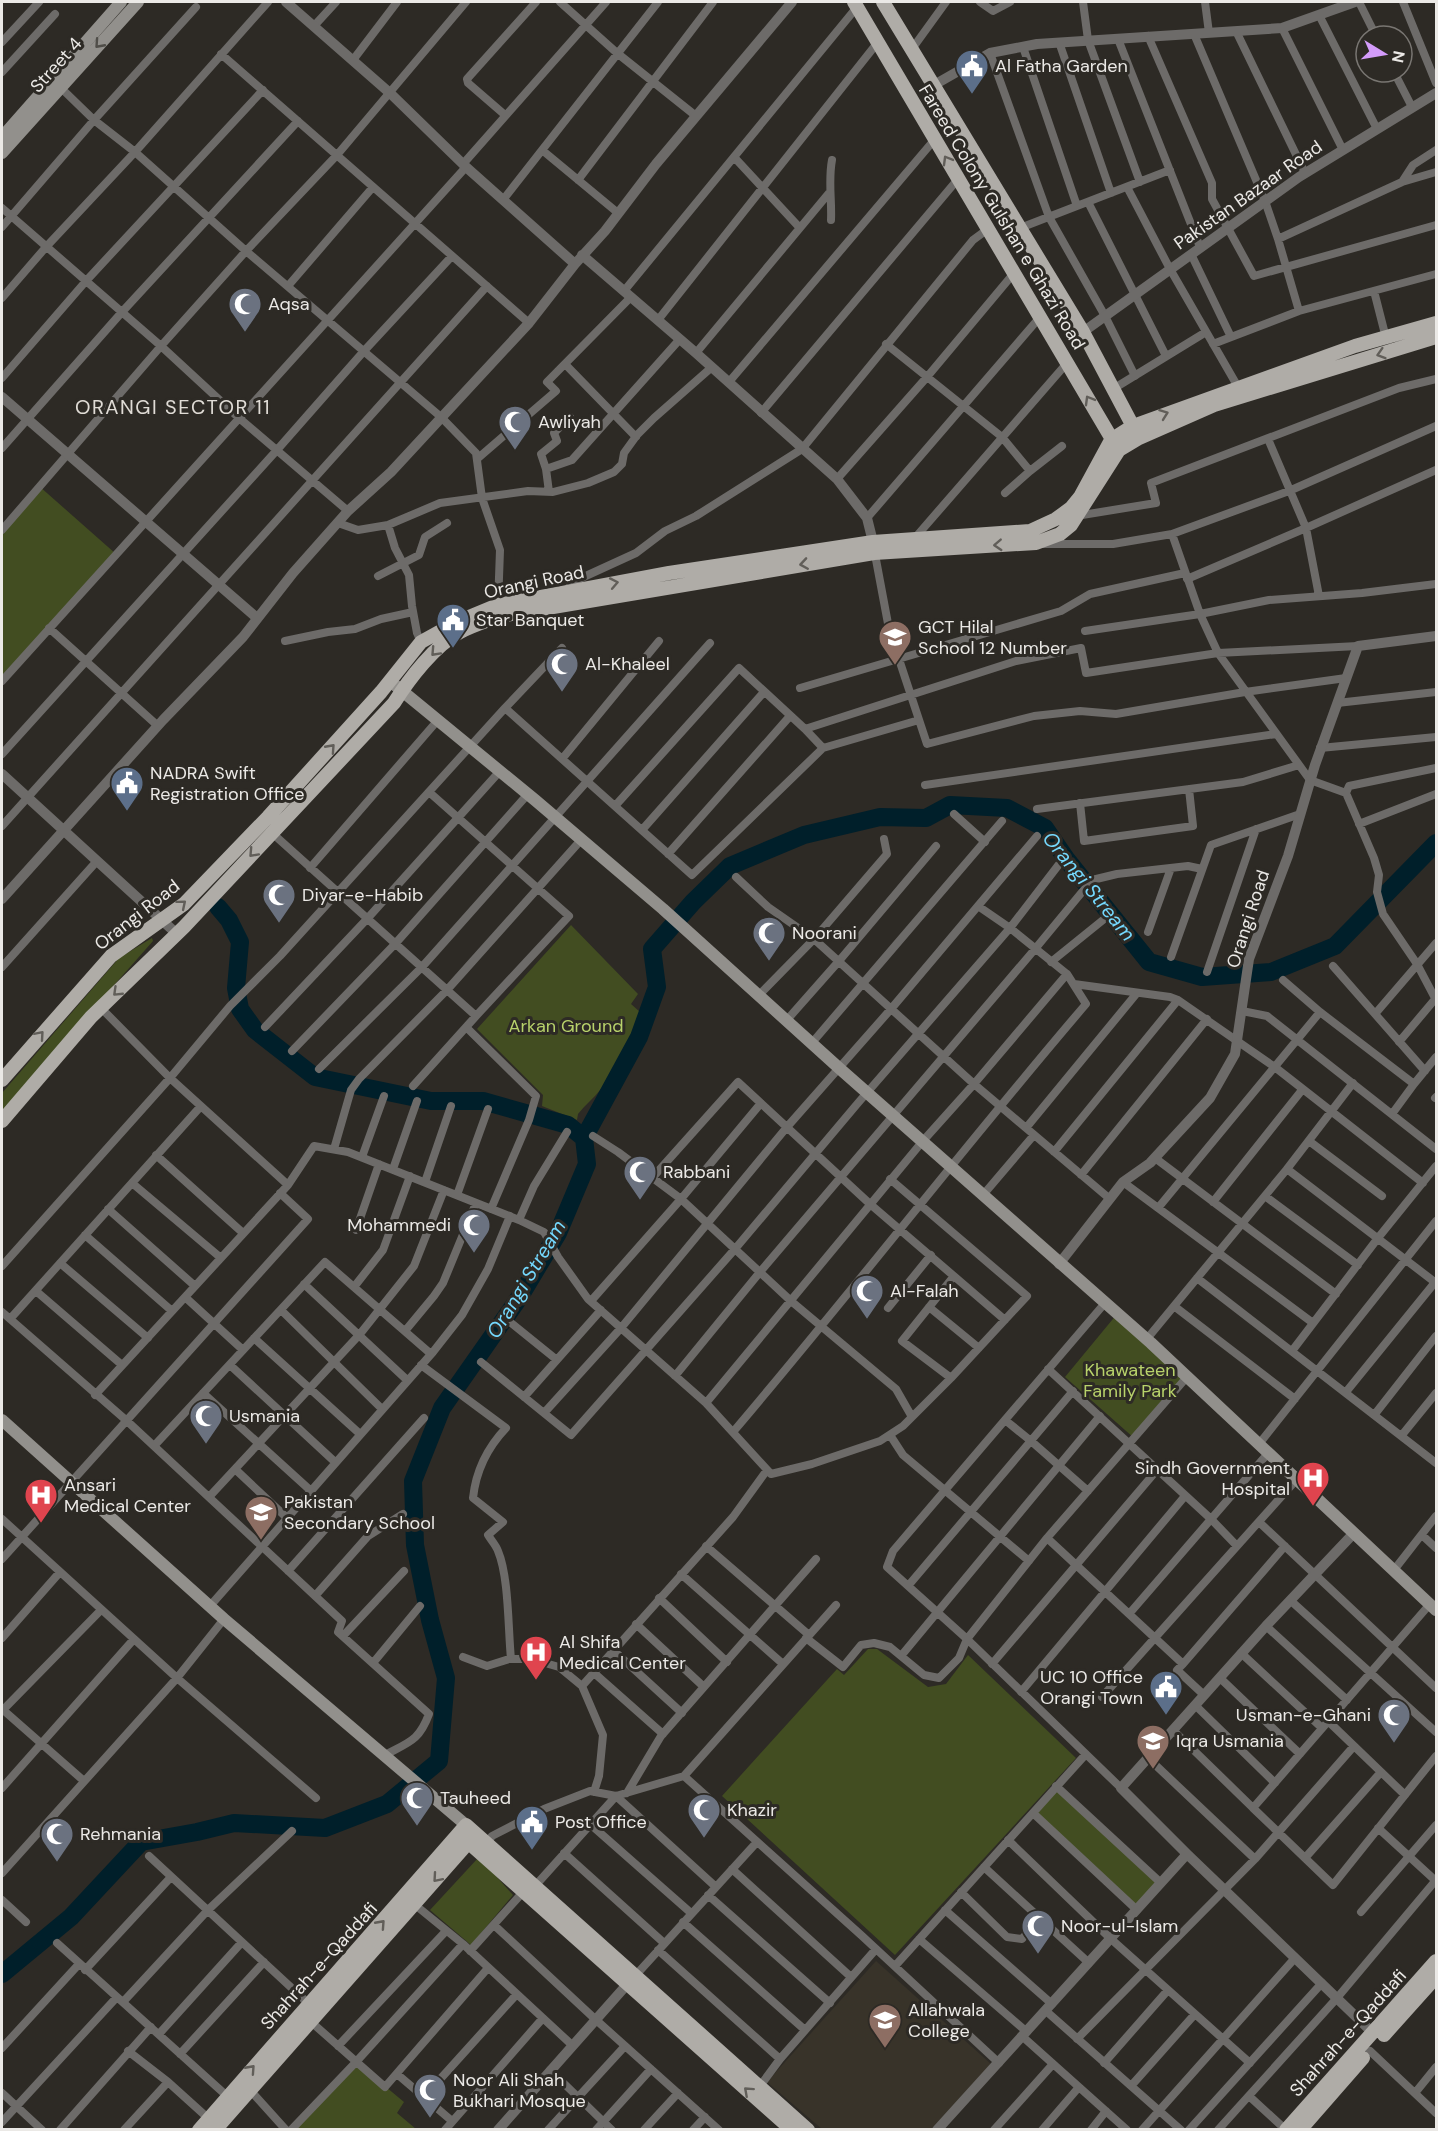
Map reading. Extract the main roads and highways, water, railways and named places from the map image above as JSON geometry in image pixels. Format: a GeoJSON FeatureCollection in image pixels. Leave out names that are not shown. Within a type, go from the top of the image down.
{"type":"FeatureCollection","features":[{"type":"Feature","properties":{"kind":"main road","name":"Street 4"},"geometry":{"type":"LineString","coordinates":[[2,137],[121,2]]}},
{"type":"Feature","properties":{"kind":"main road","name":"Street 4"},"geometry":{"type":"LineString","coordinates":[[2,153],[138,2]]}},
{"type":"Feature","properties":{"kind":"main road","name":"Fareed Colony Gulshan e Ghazi Road"},"geometry":{"type":"LineString","coordinates":[[883,2],[1083,332],[1136,432]]}},
{"type":"Feature","properties":{"kind":"main road","name":"Fareed Colony Gulshan e Ghazi Road"},"geometry":{"type":"LineString","coordinates":[[855,4],[1115,445]]}},
{"type":"Feature","properties":{"kind":"main road"},"geometry":{"type":"LineString","coordinates":[[874,547],[1036,543],[1060,534],[1071,525],[1077,516],[1115,445],[1136,432],[1238,387],[1355,346],[1437,323]]}},
{"type":"Feature","properties":{"kind":"main road"},"geometry":{"type":"LineString","coordinates":[[1136,432],[1214,405],[1437,337]]}},
{"type":"Feature","properties":{"kind":"main road","name":"Orangi Road"},"geometry":{"type":"LineString","coordinates":[[2,1120],[101,1008],[177,934],[398,697],[438,647],[459,632],[500,615],[913,540],[1030,531],[1056,519],[1071,508],[1115,445]]}},
{"type":"Feature","properties":{"kind":"main road","name":"Orangi Road"},"geometry":{"type":"LineString","coordinates":[[2,1080],[111,956],[184,904],[268,817],[390,681],[421,642],[457,622],[498,604],[669,573],[874,547]]}},
{"type":"Feature","properties":{"kind":"main road"},"geometry":{"type":"LineString","coordinates":[[390,681],[398,697],[438,720],[663,909],[1187,1377],[1433,1607]]}},
{"type":"Feature","properties":{"kind":"main road"},"geometry":{"type":"LineString","coordinates":[[2,1420],[224,1619],[383,1753],[529,1889],[791,2126],[808,2130]]}},
{"type":"Feature","properties":{"kind":"main road","name":"Shahrah-e-Qaddafi"},"geometry":{"type":"LineString","coordinates":[[199,2130],[212,2124],[250,2090],[414,1904],[469,1833]]}},
{"type":"Feature","properties":{"kind":"main road","name":"Shahrah-e-Qaddafi"},"geometry":{"type":"LineString","coordinates":[[212,2124],[227,2096],[309,2004],[469,1833]]}},
{"type":"Feature","properties":{"kind":"main road","name":"Shahrah-e-Qaddafi"},"geometry":{"type":"LineString","coordinates":[[1286,2130],[1437,1961]]}},
{"type":"Feature","properties":{"kind":"main road","name":"Shahrah-e-Qaddafi"},"geometry":{"type":"LineString","coordinates":[[1300,2130],[1437,1977]]}},
{"type":"Feature","properties":{"kind":"main road"},"geometry":{"type":"LineString","coordinates":[[632,1980],[760,2086],[791,2126]]}},
{"type":"Feature","properties":{"kind":"waterway","name":"Orangi Stream"},"geometry":{"type":"LineString","coordinates":[[2,1974],[71,1917],[141,1842],[234,1823],[325,1828],[387,1804],[439,1761],[446,1678],[430,1620],[415,1545],[413,1481],[442,1408],[519,1298],[558,1233],[587,1164],[584,1138],[639,1037],[657,987],[652,949],[693,902],[730,866],[804,835],[880,817],[926,818],[950,805],[1007,808],[1045,828],[1067,860],[1149,962],[1202,977],[1271,972],[1335,946],[1436,843]]}},
{"type":"Feature","properties":{"kind":"waterway"},"geometry":{"type":"LineString","coordinates":[[218,907],[229,920],[240,942],[236,988],[240,1009],[255,1030],[315,1077],[431,1101],[483,1101],[568,1125],[584,1138]]}},
{"type":"Feature","properties":{"kind":"place","name":"Al Fatha Garden"},"geometry":{"type":"Point","coordinates":[972,95]}},
{"type":"Feature","properties":{"kind":"place","name":"Aqsa"},"geometry":{"type":"Point","coordinates":[245,333]}},
{"type":"Feature","properties":{"kind":"place","name":"Awliyah"},"geometry":{"type":"Point","coordinates":[515,451]}},
{"type":"Feature","properties":{"kind":"place","name":"Star Banquet"},"geometry":{"type":"Point","coordinates":[453,649]}},
{"type":"Feature","properties":{"kind":"place","name":"GCT Hilal School 12 Number"},"geometry":{"type":"Point","coordinates":[895,666]}},
{"type":"Feature","properties":{"kind":"place","name":"Al-Khaleel"},"geometry":{"type":"Point","coordinates":[562,693]}},
{"type":"Feature","properties":{"kind":"place","name":"NADRA Swift Registration Office"},"geometry":{"type":"Point","coordinates":[127,812]}},
{"type":"Feature","properties":{"kind":"place","name":"Diyar-e-Habib"},"geometry":{"type":"Point","coordinates":[279,924]}},
{"type":"Feature","properties":{"kind":"place","name":"Noorani"},"geometry":{"type":"Point","coordinates":[769,962]}},
{"type":"Feature","properties":{"kind":"place","name":"Rabbani"},"geometry":{"type":"Point","coordinates":[640,1201]}},
{"type":"Feature","properties":{"kind":"place","name":"Mohammedi"},"geometry":{"type":"Point","coordinates":[474,1254]}},
{"type":"Feature","properties":{"kind":"place","name":"Al-Falah"},"geometry":{"type":"Point","coordinates":[867,1320]}},
{"type":"Feature","properties":{"kind":"place","name":"Usmania"},"geometry":{"type":"Point","coordinates":[206,1445]}},
{"type":"Feature","properties":{"kind":"place","name":"Sindh Government Hospital"},"geometry":{"type":"Point","coordinates":[1313,1507]}},
{"type":"Feature","properties":{"kind":"place","name":"Ansari Medical Center"},"geometry":{"type":"Point","coordinates":[41,1524]}},
{"type":"Feature","properties":{"kind":"place","name":"Pakistan Secondary School"},"geometry":{"type":"Point","coordinates":[261,1541]}},
{"type":"Feature","properties":{"kind":"place","name":"Al Shifa Medical Center"},"geometry":{"type":"Point","coordinates":[536,1681]}},
{"type":"Feature","properties":{"kind":"place","name":"UC 10 Office Orangi Town"},"geometry":{"type":"Point","coordinates":[1166,1716]}},
{"type":"Feature","properties":{"kind":"place","name":"Usman-e-Ghani"},"geometry":{"type":"Point","coordinates":[1394,1744]}},
{"type":"Feature","properties":{"kind":"place","name":"Iqra Usmania"},"geometry":{"type":"Point","coordinates":[1153,1770]}},
{"type":"Feature","properties":{"kind":"place","name":"Tauheed"},"geometry":{"type":"Point","coordinates":[417,1827]}},
{"type":"Feature","properties":{"kind":"place","name":"Khazir"},"geometry":{"type":"Point","coordinates":[704,1839]}},
{"type":"Feature","properties":{"kind":"place","name":"Post Office"},"geometry":{"type":"Point","coordinates":[532,1851]}},
{"type":"Feature","properties":{"kind":"place","name":"Rehmania"},"geometry":{"type":"Point","coordinates":[57,1863]}},
{"type":"Feature","properties":{"kind":"place","name":"Noor-ul-Islam"},"geometry":{"type":"Point","coordinates":[1038,1955]}},
{"type":"Feature","properties":{"kind":"place","name":"Allahwala College"},"geometry":{"type":"Point","coordinates":[885,2049]}},
{"type":"Feature","properties":{"kind":"place","name":"Noor Ali Shah Bukhari Mosque"},"geometry":{"type":"Point","coordinates":[430,2119]}},
{"type":"Feature","properties":{"kind":"district","name":"ORANGI SECTOR 11"},"geometry":{"type":"Point","coordinates":[173,407]}},
{"type":"Feature","properties":{"kind":"park label","name":"Arkan Ground"},"geometry":{"type":"Point","coordinates":[566,1026]}},
{"type":"Feature","properties":{"kind":"park label","name":"Khawateen Family Park"},"geometry":{"type":"Point","coordinates":[1130,1380]}}]}
